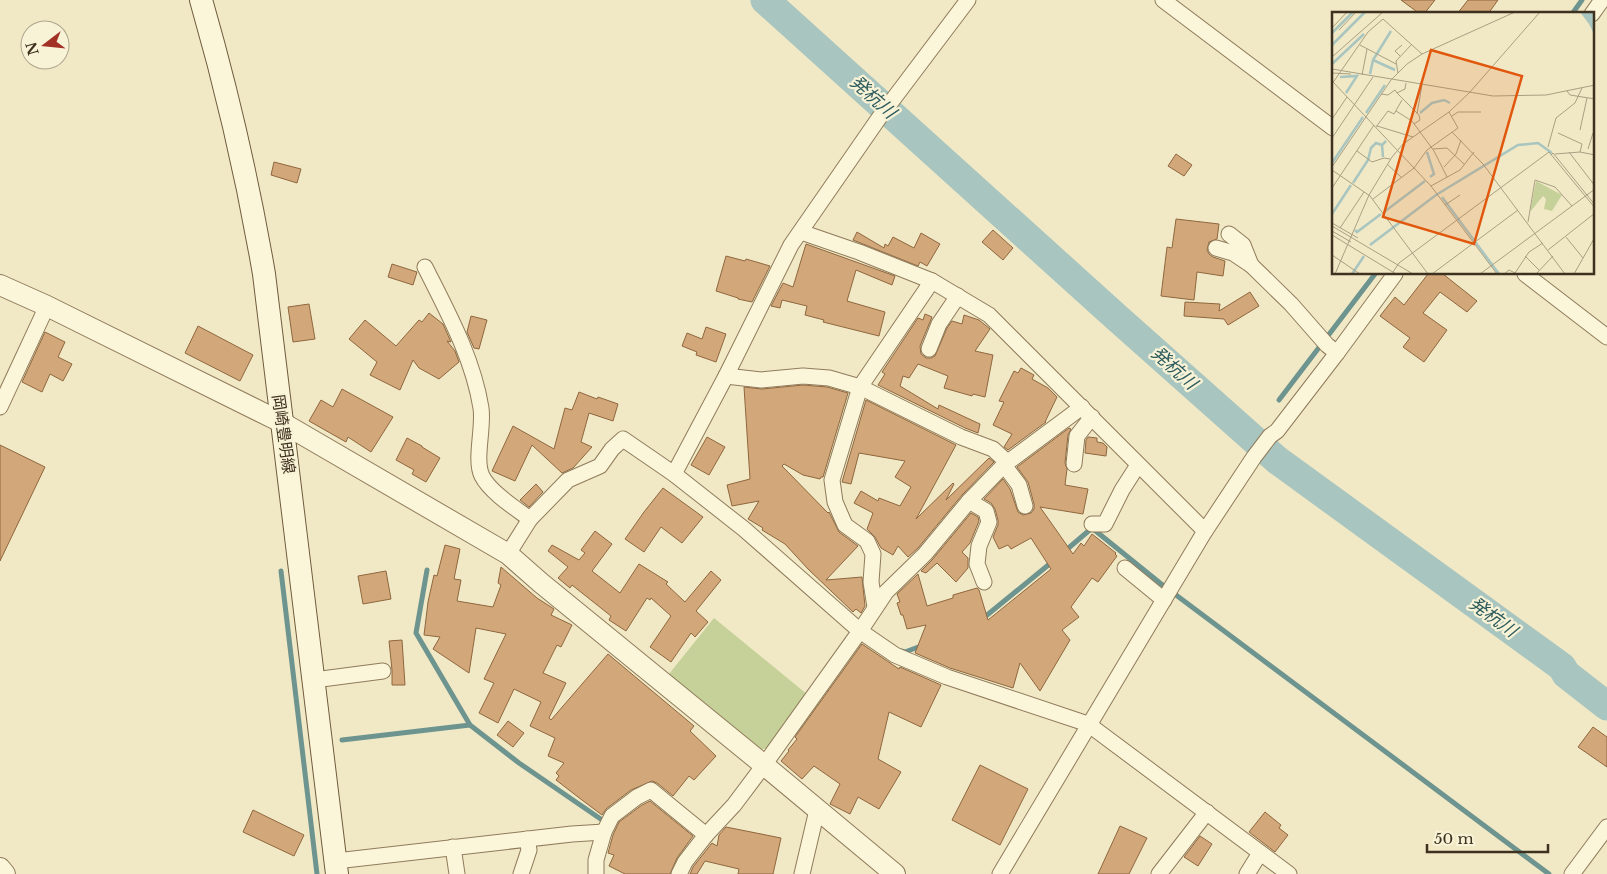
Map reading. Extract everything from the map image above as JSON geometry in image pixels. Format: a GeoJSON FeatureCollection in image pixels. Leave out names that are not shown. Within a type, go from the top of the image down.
{"type":"FeatureCollection","features":[{"type":"Feature","properties":{"kind":"main road","name":"岡崎豊明線"},"geometry":{"type":"LineString","coordinates":[[201,0],[224,81],[253,209],[264,274],[337,868]]}},
{"type":"Feature","properties":{"kind":"street"},"geometry":{"type":"LineString","coordinates":[[674,474],[726,376],[791,245],[879,118],[968,0]]}},
{"type":"Feature","properties":{"kind":"street"},"geometry":{"type":"LineString","coordinates":[[1163,0],[1332,127]]}},
{"type":"Feature","properties":{"kind":"street"},"geometry":{"type":"LineString","coordinates":[[801,232],[860,252],[932,281],[989,315],[1205,530]]}},
{"type":"Feature","properties":{"kind":"street"},"geometry":{"type":"LineString","coordinates":[[1229,234],[1242,245],[1252,265]]}},
{"type":"Feature","properties":{"kind":"street"},"geometry":{"type":"LineString","coordinates":[[1216,248],[1232,253],[1252,265],[1327,344]]}},
{"type":"Feature","properties":{"kind":"street"},"geometry":{"type":"LineString","coordinates":[[425,267],[462,343],[475,383],[481,410],[481,438],[478,463],[481,476],[489,487],[530,519]]}},
{"type":"Feature","properties":{"kind":"street"},"geometry":{"type":"LineString","coordinates":[[1000,874],[1205,530],[1254,457],[1270,436],[1277,432],[1327,344],[1394,275]]}},
{"type":"Feature","properties":{"kind":"street"},"geometry":{"type":"LineString","coordinates":[[1525,275],[1607,337]]}},
{"type":"Feature","properties":{"kind":"street"},"geometry":{"type":"LineString","coordinates":[[875,606],[871,582],[873,554],[867,541],[845,525],[835,502],[832,480],[860,387],[932,281]]}},
{"type":"Feature","properties":{"kind":"street"},"geometry":{"type":"LineString","coordinates":[[0,285],[47,306],[281,422],[508,554],[894,874]]}},
{"type":"Feature","properties":{"kind":"street"},"geometry":{"type":"LineString","coordinates":[[929,349],[939,324],[958,296]]}},
{"type":"Feature","properties":{"kind":"street"},"geometry":{"type":"LineString","coordinates":[[2,399],[47,306]]}},
{"type":"Feature","properties":{"kind":"street"},"geometry":{"type":"LineString","coordinates":[[726,376],[761,380],[803,376],[820,377],[860,387],[961,437],[992,449],[1006,464],[1019,485],[1025,506]]}},
{"type":"Feature","properties":{"kind":"street"},"geometry":{"type":"LineString","coordinates":[[678,874],[706,835],[734,804],[764,765],[886,592],[925,554],[968,501],[1006,464],[1087,412]]}},
{"type":"Feature","properties":{"kind":"street"},"geometry":{"type":"LineString","coordinates":[[1074,464],[1077,436],[1087,412]]}},
{"type":"Feature","properties":{"kind":"street"},"geometry":{"type":"LineString","coordinates":[[508,554],[530,519],[568,480],[600,466],[612,449],[623,439],[674,474],[744,529],[860,631],[894,656],[947,677],[1088,724],[1289,874]]}},
{"type":"Feature","properties":{"kind":"street"},"geometry":{"type":"LineString","coordinates":[[1092,524],[1105,524],[1138,464]]}},
{"type":"Feature","properties":{"kind":"street"},"geometry":{"type":"LineString","coordinates":[[968,501],[986,511],[990,522],[980,546],[977,564],[984,582]]}},
{"type":"Feature","properties":{"kind":"street"},"geometry":{"type":"LineString","coordinates":[[1125,568],[1164,600]]}},
{"type":"Feature","properties":{"kind":"street"},"geometry":{"type":"LineString","coordinates":[[314,680],[383,671]]}},
{"type":"Feature","properties":{"kind":"street"},"geometry":{"type":"LineString","coordinates":[[596,874],[596,860],[604,832],[612,816],[637,797],[651,790],[706,835]]}},
{"type":"Feature","properties":{"kind":"street"},"geometry":{"type":"LineString","coordinates":[[802,874],[817,810]]}},
{"type":"Feature","properties":{"kind":"street"},"geometry":{"type":"LineString","coordinates":[[1159,874],[1207,812]]}},
{"type":"Feature","properties":{"kind":"street"},"geometry":{"type":"LineString","coordinates":[[1572,874],[1607,827]]}},
{"type":"Feature","properties":{"kind":"street"},"geometry":{"type":"LineString","coordinates":[[337,868],[454,848],[604,832]]}},
{"type":"Feature","properties":{"kind":"street"},"geometry":{"type":"LineString","coordinates":[[521,874],[529,850],[527,839]]}},
{"type":"Feature","properties":{"kind":"street"},"geometry":{"type":"LineString","coordinates":[[454,848],[457,874]]}},
{"type":"Feature","properties":{"kind":"street"},"geometry":{"type":"LineString","coordinates":[[1247,874],[1260,853]]}},
{"type":"Feature","properties":{"kind":"street"},"geometry":{"type":"LineString","coordinates":[[0,868],[6,874]]}},
{"type":"Feature","properties":{"kind":"green space"},"geometry":{"type":"Polygon","coordinates":[[[714,618],[808,695],[770,748],[761,749],[669,674],[714,618]]]}},
{"type":"Feature","properties":{"kind":"building"},"geometry":{"type":"Polygon","coordinates":[[[1401,0],[1435,0],[1426,12],[1417,12],[1401,0]]]}},
{"type":"Feature","properties":{"kind":"building"},"geometry":{"type":"Polygon","coordinates":[[[1468,0],[1498,0],[1489,12],[1459,12],[1468,0]]]}},
{"type":"Feature","properties":{"kind":"building"},"geometry":{"type":"Polygon","coordinates":[[[1176,154],[1192,165],[1184,176],[1168,166],[1176,154]]]}},
{"type":"Feature","properties":{"kind":"building"},"geometry":{"type":"Polygon","coordinates":[[[274,162],[301,169],[297,183],[271,175],[274,162]]]}},
{"type":"Feature","properties":{"kind":"building"},"geometry":{"type":"Polygon","coordinates":[[[1176,219],[1219,224],[1217,239],[1209,242],[1207,250],[1213,257],[1225,261],[1223,276],[1197,272],[1194,300],[1161,296],[1167,247],[1172,248],[1176,219]]]}},
{"type":"Feature","properties":{"kind":"building"},"geometry":{"type":"Polygon","coordinates":[[[993,230],[1013,248],[1003,260],[982,242],[993,230]]]}},
{"type":"Feature","properties":{"kind":"building"},"geometry":{"type":"Polygon","coordinates":[[[857,232],[884,248],[885,244],[888,246],[893,237],[914,248],[921,233],[940,244],[927,266],[920,262],[918,266],[853,240],[857,232]]]}},
{"type":"Feature","properties":{"kind":"building"},"geometry":{"type":"Polygon","coordinates":[[[806,244],[895,276],[892,285],[856,270],[847,301],[885,312],[879,336],[823,322],[824,320],[805,315],[807,306],[782,300],[780,308],[771,306],[783,283],[793,287],[806,244]]]}},
{"type":"Feature","properties":{"kind":"building"},"geometry":{"type":"Polygon","coordinates":[[[726,256],[745,261],[746,259],[770,266],[752,302],[716,291],[726,256]]]}},
{"type":"Feature","properties":{"kind":"building"},"geometry":{"type":"Polygon","coordinates":[[[392,264],[417,272],[413,285],[388,277],[392,264]]]}},
{"type":"Feature","properties":{"kind":"building"},"geometry":{"type":"Polygon","coordinates":[[[1427,275],[1444,275],[1477,301],[1467,312],[1440,292],[1423,313],[1447,330],[1424,362],[1403,347],[1410,338],[1380,316],[1395,297],[1404,305],[1427,275]]]}},
{"type":"Feature","properties":{"kind":"building"},"geometry":{"type":"Polygon","coordinates":[[[1250,292],[1259,306],[1228,325],[1224,319],[1184,316],[1185,302],[1220,304],[1219,311],[1250,292]]]}},
{"type":"Feature","properties":{"kind":"building"},"geometry":{"type":"Polygon","coordinates":[[[309,304],[315,339],[293,342],[288,307],[309,304]]]}},
{"type":"Feature","properties":{"kind":"building"},"geometry":{"type":"Polygon","coordinates":[[[429,313],[443,324],[451,342],[447,341],[455,351],[459,362],[439,379],[419,368],[413,360],[400,390],[370,375],[377,362],[349,339],[365,320],[396,346],[419,320],[422,322],[429,313]]]}},
{"type":"Feature","properties":{"kind":"building"},"geometry":{"type":"Polygon","coordinates":[[[925,314],[932,317],[920,346],[921,354],[926,358],[935,356],[947,328],[952,321],[962,324],[964,315],[979,320],[990,329],[975,351],[993,355],[985,397],[973,394],[972,396],[944,388],[948,376],[918,364],[909,378],[903,376],[900,386],[938,409],[939,405],[980,424],[978,433],[878,385],[885,374],[882,372],[918,318],[923,320],[925,314]]]}},
{"type":"Feature","properties":{"kind":"building"},"geometry":{"type":"Polygon","coordinates":[[[471,316],[487,320],[479,349],[474,348],[467,332],[471,316]]]}},
{"type":"Feature","properties":{"kind":"building"},"geometry":{"type":"Polygon","coordinates":[[[198,326],[253,355],[240,381],[185,353],[198,326]]]}},
{"type":"Feature","properties":{"kind":"building"},"geometry":{"type":"Polygon","coordinates":[[[706,327],[726,334],[716,362],[696,355],[697,352],[682,346],[687,333],[702,339],[706,327]]]}},
{"type":"Feature","properties":{"kind":"building"},"geometry":{"type":"Polygon","coordinates":[[[45,332],[65,342],[58,357],[72,364],[63,381],[50,374],[42,392],[22,382],[45,332]]]}},
{"type":"Feature","properties":{"kind":"building"},"geometry":{"type":"Polygon","coordinates":[[[1021,368],[1034,375],[1032,379],[1048,388],[1057,397],[1046,422],[1008,450],[1004,447],[1012,434],[993,425],[1004,402],[999,401],[1014,371],[1018,373],[1021,368]]]}},
{"type":"Feature","properties":{"kind":"building"},"geometry":{"type":"Polygon","coordinates":[[[803,385],[827,387],[848,393],[823,477],[820,479],[803,475],[784,464],[782,466],[829,512],[839,532],[858,546],[826,580],[862,577],[865,606],[861,613],[856,609],[853,612],[785,544],[748,519],[759,501],[732,506],[727,485],[750,479],[744,387],[762,389],[803,385]]]}},
{"type":"Feature","properties":{"kind":"building"},"geometry":{"type":"Polygon","coordinates":[[[342,389],[393,417],[371,452],[348,437],[346,442],[309,421],[321,400],[333,407],[342,389]]]}},
{"type":"Feature","properties":{"kind":"building"},"geometry":{"type":"Polygon","coordinates":[[[579,392],[618,404],[613,421],[589,413],[581,442],[592,447],[573,468],[562,473],[532,445],[515,481],[492,471],[513,426],[554,449],[565,408],[572,410],[579,392]]]}},
{"type":"Feature","properties":{"kind":"building"},"geometry":{"type":"Polygon","coordinates":[[[866,400],[956,445],[916,519],[953,483],[946,500],[989,458],[994,462],[962,495],[918,548],[908,557],[898,546],[893,555],[881,548],[875,537],[867,529],[873,513],[854,503],[861,491],[878,501],[879,498],[900,506],[911,487],[895,477],[905,461],[859,453],[851,484],[842,482],[866,400]]]}},
{"type":"Feature","properties":{"kind":"building"},"geometry":{"type":"Polygon","coordinates":[[[1069,428],[1071,429],[1068,435],[1065,463],[1067,469],[1065,485],[1088,489],[1083,514],[1040,507],[1073,554],[1081,543],[1084,546],[1092,534],[1116,553],[1117,556],[1098,582],[1092,578],[1071,607],[1079,617],[1062,630],[1070,640],[1040,691],[1020,663],[1013,688],[950,668],[915,653],[926,625],[907,629],[897,603],[900,602],[897,594],[918,574],[927,606],[953,598],[953,595],[977,588],[988,620],[1051,569],[1031,538],[1011,549],[1008,545],[999,549],[993,537],[998,525],[995,509],[991,503],[984,499],[1003,479],[1010,489],[1018,512],[1023,515],[1031,513],[1034,509],[1034,504],[1028,482],[1017,467],[1069,428]]]}},
{"type":"Feature","properties":{"kind":"building"},"geometry":{"type":"Polygon","coordinates":[[[707,437],[725,447],[709,475],[691,465],[707,437]]]}},
{"type":"Feature","properties":{"kind":"building"},"geometry":{"type":"Polygon","coordinates":[[[1088,437],[1097,438],[1097,442],[1103,443],[1107,447],[1106,456],[1085,453],[1088,437]]]}},
{"type":"Feature","properties":{"kind":"building"},"geometry":{"type":"Polygon","coordinates":[[[407,438],[440,458],[426,482],[412,474],[414,470],[396,460],[407,438]]]}},
{"type":"Feature","properties":{"kind":"building"},"geometry":{"type":"Polygon","coordinates":[[[0,445],[45,467],[0,561],[0,445]]]}},
{"type":"Feature","properties":{"kind":"building"},"geometry":{"type":"Polygon","coordinates":[[[536,484],[543,492],[529,507],[520,500],[536,484]]]}},
{"type":"Feature","properties":{"kind":"building"},"geometry":{"type":"Polygon","coordinates":[[[663,488],[703,517],[682,543],[661,527],[644,552],[625,539],[663,488]]]}},
{"type":"Feature","properties":{"kind":"building"},"geometry":{"type":"Polygon","coordinates":[[[971,513],[978,517],[979,521],[970,543],[962,552],[968,558],[968,568],[956,582],[937,563],[926,573],[921,571],[932,560],[971,513]]]}},
{"type":"Feature","properties":{"kind":"building"},"geometry":{"type":"Polygon","coordinates":[[[595,531],[612,544],[592,571],[620,593],[639,564],[668,582],[666,584],[685,602],[711,571],[721,580],[696,611],[708,622],[695,637],[691,633],[671,662],[650,647],[671,616],[651,598],[650,600],[647,598],[626,631],[609,620],[611,616],[572,585],[570,588],[558,578],[568,567],[548,551],[552,545],[579,560],[585,553],[581,550],[595,531]]]}},
{"type":"Feature","properties":{"kind":"building"},"geometry":{"type":"Polygon","coordinates":[[[445,545],[460,549],[454,579],[461,580],[457,601],[493,607],[501,585],[498,583],[501,567],[537,598],[554,609],[551,615],[572,625],[561,647],[557,645],[543,673],[566,683],[549,718],[551,720],[608,654],[694,726],[690,731],[716,756],[694,780],[689,776],[673,796],[652,781],[631,790],[606,809],[602,815],[556,780],[559,776],[556,773],[564,763],[548,756],[555,738],[530,726],[541,702],[514,689],[498,723],[479,713],[494,683],[484,679],[506,634],[476,628],[469,673],[433,649],[440,637],[424,635],[434,575],[437,576],[445,545]]]}},
{"type":"Feature","properties":{"kind":"building"},"geometry":{"type":"Polygon","coordinates":[[[386,571],[391,599],[363,604],[358,576],[386,571]]]}},
{"type":"Feature","properties":{"kind":"building"},"geometry":{"type":"Polygon","coordinates":[[[402,640],[405,685],[392,685],[389,641],[402,640]]]}},
{"type":"Feature","properties":{"kind":"building"},"geometry":{"type":"Polygon","coordinates":[[[862,644],[899,669],[900,667],[941,685],[921,727],[889,712],[878,759],[901,772],[879,809],[858,797],[850,814],[830,804],[840,784],[814,766],[802,779],[781,761],[797,739],[795,737],[862,644]]]}},
{"type":"Feature","properties":{"kind":"building"},"geometry":{"type":"Polygon","coordinates":[[[508,721],[524,733],[513,747],[497,735],[508,721]]]}},
{"type":"Feature","properties":{"kind":"building"},"geometry":{"type":"Polygon","coordinates":[[[1593,727],[1607,737],[1607,767],[1578,747],[1593,727]]]}},
{"type":"Feature","properties":{"kind":"building"},"geometry":{"type":"Polygon","coordinates":[[[980,765],[1028,789],[1000,845],[952,820],[980,765]]]}},
{"type":"Feature","properties":{"kind":"building"},"geometry":{"type":"Polygon","coordinates":[[[650,801],[693,836],[677,858],[670,874],[625,874],[609,866],[614,855],[608,853],[613,835],[619,822],[650,801]]]}},
{"type":"Feature","properties":{"kind":"building"},"geometry":{"type":"Polygon","coordinates":[[[253,810],[304,835],[294,856],[243,832],[253,810]]]}},
{"type":"Feature","properties":{"kind":"building"},"geometry":{"type":"Polygon","coordinates":[[[1265,812],[1281,825],[1279,828],[1288,835],[1275,852],[1249,832],[1265,812]]]}},
{"type":"Feature","properties":{"kind":"building"},"geometry":{"type":"Polygon","coordinates":[[[1120,826],[1147,838],[1129,874],[1098,874],[1120,826]]]}},
{"type":"Feature","properties":{"kind":"building"},"geometry":{"type":"Polygon","coordinates":[[[726,827],[781,838],[773,874],[738,874],[739,869],[705,861],[697,874],[690,874],[693,867],[712,843],[717,846],[719,835],[726,827]]]}},
{"type":"Feature","properties":{"kind":"building"},"geometry":{"type":"Polygon","coordinates":[[[1200,836],[1212,844],[1198,866],[1184,857],[1200,836]]]}},
{"type":"Feature","properties":{"kind":"waterway","name":"発杭川"},"geometry":{"type":"LineString","coordinates":[[765,0],[1277,460],[1562,667],[1566,674],[1607,706]]}},
{"type":"Feature","properties":{"kind":"waterway"},"geometry":{"type":"LineString","coordinates":[[1573,12],[1582,0]]}},
{"type":"Feature","properties":{"kind":"waterway"},"geometry":{"type":"LineString","coordinates":[[1279,400],[1374,275]]}},
{"type":"Feature","properties":{"kind":"waterway"},"geometry":{"type":"LineString","coordinates":[[1065,551],[1092,528],[1160,583],[1549,874]]}},
{"type":"Feature","properties":{"kind":"waterway"},"geometry":{"type":"LineString","coordinates":[[981,620],[1052,562]]}},
{"type":"Feature","properties":{"kind":"waterway"},"geometry":{"type":"LineString","coordinates":[[427,570],[416,633],[470,725],[519,763],[605,822]]}},
{"type":"Feature","properties":{"kind":"waterway"},"geometry":{"type":"LineString","coordinates":[[281,571],[317,874]]}},
{"type":"Feature","properties":{"kind":"waterway"},"geometry":{"type":"LineString","coordinates":[[901,651],[905,652],[921,646]]}},
{"type":"Feature","properties":{"kind":"waterway"},"geometry":{"type":"LineString","coordinates":[[342,740],[470,725]]}}]}
